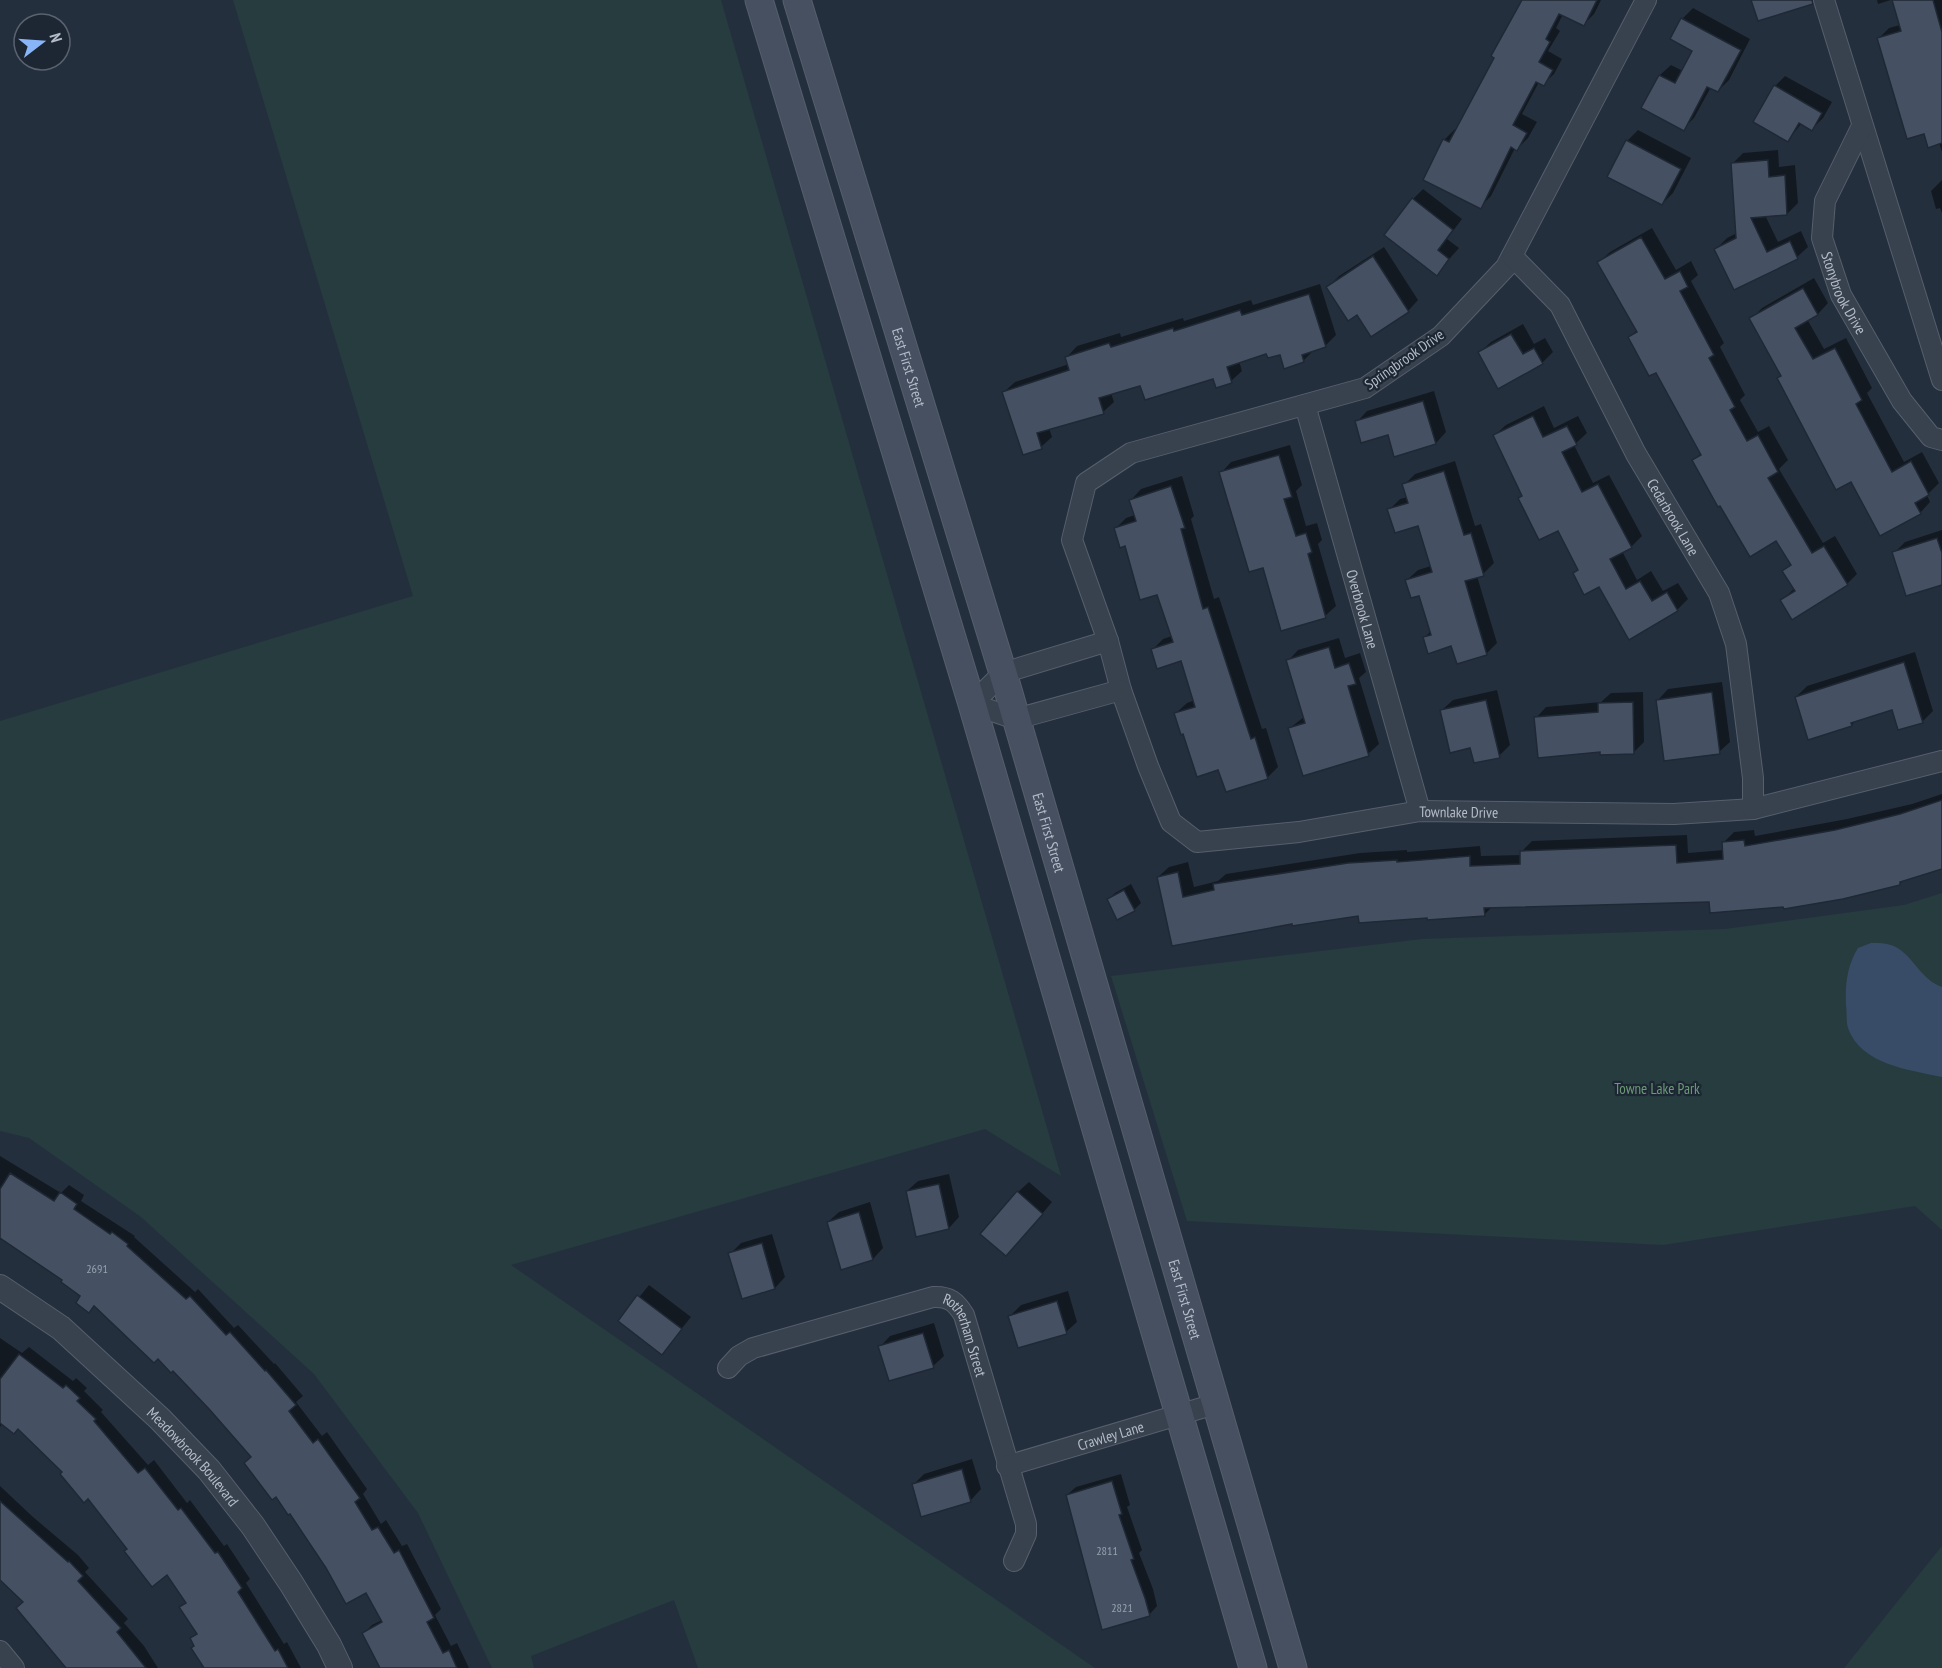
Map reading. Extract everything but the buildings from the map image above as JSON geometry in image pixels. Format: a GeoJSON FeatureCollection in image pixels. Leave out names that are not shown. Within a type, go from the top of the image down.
{"type":"FeatureCollection","features":[{"type":"Feature","properties":{"kind":"main road"},"geometry":{"type":"LineString","coordinates":[[759,0],[972,704],[1253,1668]]}},
{"type":"Feature","properties":{"kind":"main road","name":"East First Street"},"geometry":{"type":"LineString","coordinates":[[797,0],[1003,673],[1293,1668]]}},
{"type":"Feature","properties":{"kind":"street","name":"Springbrook Drive"},"geometry":{"type":"LineString","coordinates":[[1108,641],[1072,540],[1086,483],[1131,453],[1365,388],[1441,336],[1506,267],[1646,0]]}},
{"type":"Feature","properties":{"kind":"street"},"geometry":{"type":"LineString","coordinates":[[1824,0],[1942,380]]}},
{"type":"Feature","properties":{"kind":"street","name":"Stonybrook Drive"},"geometry":{"type":"LineString","coordinates":[[1862,126],[1825,201],[1822,238],[1841,295],[1902,401],[1931,437],[1942,440]]}},
{"type":"Feature","properties":{"kind":"street","name":"Cedarbrook Lane"},"geometry":{"type":"LineString","coordinates":[[1512,256],[1560,305],[1636,454],[1719,593],[1736,644],[1753,778],[1753,808]]}},
{"type":"Feature","properties":{"kind":"street","name":"Overbrook Lane"},"geometry":{"type":"LineString","coordinates":[[1305,405],[1420,811]]}},
{"type":"Feature","properties":{"kind":"street"},"geometry":{"type":"LineString","coordinates":[[1108,641],[1003,673],[972,704],[1016,719],[1121,690]]}},
{"type":"Feature","properties":{"kind":"street","name":"Townlake Drive"},"geometry":{"type":"LineString","coordinates":[[1108,641],[1121,690],[1171,822],[1197,842],[1299,832],[1420,811],[1674,814],[1753,808],[1942,761]]}},
{"type":"Feature","properties":{"kind":"street","name":"Meadowbrook Boulevard"},"geometry":{"type":"LineString","coordinates":[[0,1287],[61,1328],[160,1419],[209,1470],[253,1527],[291,1583],[329,1645],[340,1668]]}},
{"type":"Feature","properties":{"kind":"street","name":"Rotherham Street"},"geometry":{"type":"LineString","coordinates":[[728,1368],[739,1356],[753,1348],[933,1297],[942,1296],[951,1299],[964,1315],[1026,1524],[1026,1534],[1014,1561]]}},
{"type":"Feature","properties":{"kind":"street","name":"Crawley Lane"},"geometry":{"type":"LineString","coordinates":[[1007,1466],[1215,1404]]}},
{"type":"Feature","properties":{"kind":"street"},"geometry":{"type":"LineString","coordinates":[[0,1651],[14,1668]]}},
{"type":"Feature","properties":{"kind":"green space"},"geometry":{"type":"Polygon","coordinates":[[[233,0],[721,0],[1061,1176],[985,1129],[511,1265],[1095,1668],[698,1668],[674,1600],[531,1656],[534,1668],[492,1668],[418,1513],[314,1374],[141,1217],[29,1138],[0,1131],[0,721],[413,596],[233,0]]]}},
{"type":"Feature","properties":{"kind":"green space","name":"Towne Lake Park"},"geometry":{"type":"Polygon","coordinates":[[[1942,893],[1942,1230],[1915,1206],[1663,1245],[1187,1221],[1111,976],[1422,939],[1725,929],[1904,905],[1942,893]]]}},
{"type":"Feature","properties":{"kind":"green space"},"geometry":{"type":"Polygon","coordinates":[[[1942,1546],[1942,1668],[1844,1668],[1845,1667],[1942,1546]]]}},
{"type":"Feature","properties":{"kind":"water"},"geometry":{"type":"Polygon","coordinates":[[[1871,943],[1896,947],[1929,980],[1942,987],[1942,1077],[1888,1064],[1875,1058],[1854,1040],[1847,1022],[1846,983],[1851,962],[1858,948],[1871,943]]]}}]}
